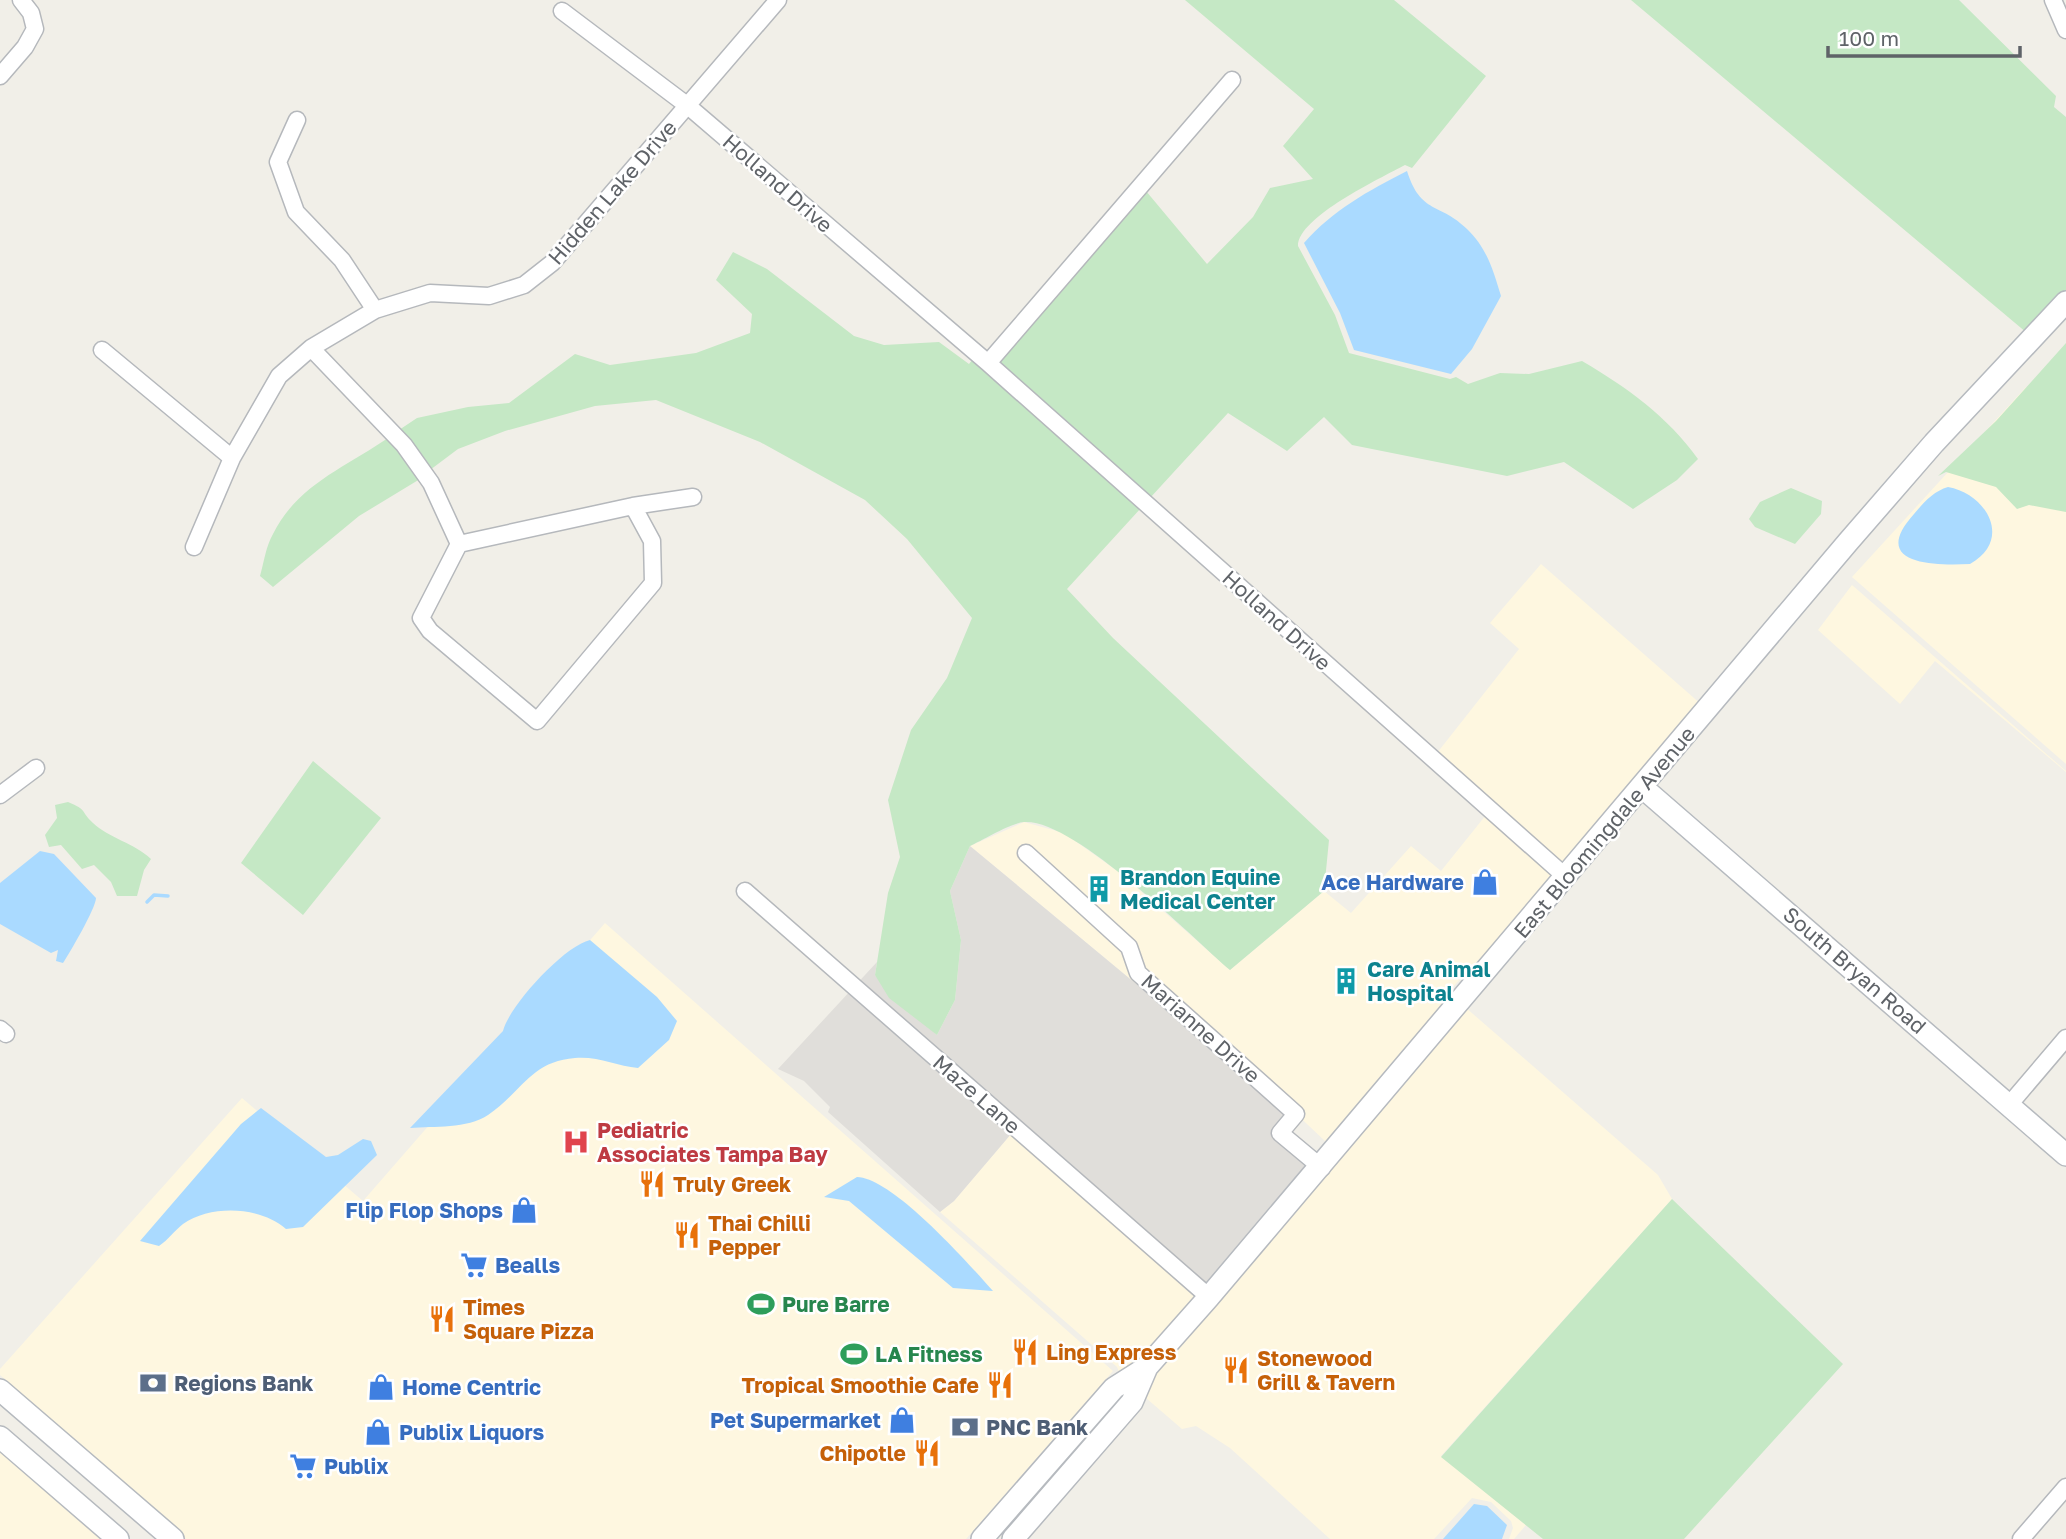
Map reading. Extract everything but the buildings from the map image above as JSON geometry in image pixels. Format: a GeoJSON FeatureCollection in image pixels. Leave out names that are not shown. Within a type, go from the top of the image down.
{"type":"FeatureCollection","features":[{"type":"Feature","properties":{"kind":"main road","name":"East Bloomingdale Avenue"},"geometry":{"type":"LineString","coordinates":[[982,1539],[1114,1388],[1147,1367],[1209,1297],[1322,1168],[1856,532],[1934,443],[2066,302]]}},
{"type":"Feature","properties":{"kind":"main road","name":"South Bryan Road"},"geometry":{"type":"LineString","coordinates":[[1642,787],[2066,1155]]}},
{"type":"Feature","properties":{"kind":"main road","name":"East Bloomingdale Avenue"},"geometry":{"type":"LineString","coordinates":[[1013,1539],[1132,1402],[1147,1367]]}},
{"type":"Feature","properties":{"kind":"main road"},"geometry":{"type":"LineString","coordinates":[[0,1390],[173,1539]]}},
{"type":"Feature","properties":{"kind":"main road"},"geometry":{"type":"LineString","coordinates":[[0,1437],[118,1539]]}},
{"type":"Feature","properties":{"kind":"street"},"geometry":{"type":"LineString","coordinates":[[0,76],[25,47],[35,29],[31,13],[21,0]]}},
{"type":"Feature","properties":{"kind":"street","name":"Hidden Lake Drive"},"geometry":{"type":"LineString","coordinates":[[194,547],[232,458],[279,376],[311,348],[375,310],[429,293],[489,296],[524,285],[552,263],[778,0]]}},
{"type":"Feature","properties":{"kind":"street"},"geometry":{"type":"LineString","coordinates":[[2053,0],[2066,30]]}},
{"type":"Feature","properties":{"kind":"street","name":"Holland Drive"},"geometry":{"type":"LineString","coordinates":[[562,11],[688,106],[988,363],[1566,877]]}},
{"type":"Feature","properties":{"kind":"street"},"geometry":{"type":"LineString","coordinates":[[988,363],[1232,79]]}},
{"type":"Feature","properties":{"kind":"street"},"geometry":{"type":"LineString","coordinates":[[296,120],[278,162],[296,212],[342,260],[375,310]]}},
{"type":"Feature","properties":{"kind":"street"},"geometry":{"type":"LineString","coordinates":[[311,348],[404,445],[431,483],[459,544]]}},
{"type":"Feature","properties":{"kind":"street"},"geometry":{"type":"LineString","coordinates":[[102,350],[232,458]]}},
{"type":"Feature","properties":{"kind":"street"},"geometry":{"type":"LineString","coordinates":[[459,544],[633,506],[693,497]]}},
{"type":"Feature","properties":{"kind":"street"},"geometry":{"type":"LineString","coordinates":[[459,544],[421,618],[430,631],[537,721],[653,583],[652,541],[633,506]]}},
{"type":"Feature","properties":{"kind":"street"},"geometry":{"type":"LineString","coordinates":[[0,795],[36,768]]}},
{"type":"Feature","properties":{"kind":"street","name":"Marianne Drive"},"geometry":{"type":"LineString","coordinates":[[1026,853],[1129,947],[1138,973],[1296,1114],[1280,1133],[1322,1168]]}},
{"type":"Feature","properties":{"kind":"street","name":"Maze Lane"},"geometry":{"type":"LineString","coordinates":[[745,891],[1209,1297]]}},
{"type":"Feature","properties":{"kind":"street"},"geometry":{"type":"LineString","coordinates":[[2010,1105],[2066,1038]]}},
{"type":"Feature","properties":{"kind":"street"},"geometry":{"type":"LineString","coordinates":[[2021,1539],[2066,1487]]}},
{"type":"Feature","properties":{"kind":"shaded area"},"geometry":{"type":"Polygon","coordinates":[[[2026,387],[2066,421],[2066,764],[1852,577],[2026,387]]]}},
{"type":"Feature","properties":{"kind":"shaded area"},"geometry":{"type":"Polygon","coordinates":[[[1541,564],[1702,705],[1565,867],[1437,753],[1519,649],[1490,623],[1541,564]]]}},
{"type":"Feature","properties":{"kind":"shaded area"},"geometry":{"type":"Polygon","coordinates":[[[1852,585],[2066,772],[1935,661],[1900,704],[1818,630],[1852,585]]]}},
{"type":"Feature","properties":{"kind":"shaded area"},"geometry":{"type":"Polygon","coordinates":[[[1486,815],[1557,877],[1448,992],[1453,997],[1316,1154],[1326,1142],[1144,970],[1133,942],[1026,844],[1017,854],[1123,951],[1200,1037],[970,846],[1024,822],[1064,833],[1120,873],[1230,970],[1324,891],[1351,913],[1411,846],[1441,871],[1486,815]]]}},
{"type":"Feature","properties":{"kind":"shaded area"},"geometry":{"type":"Polygon","coordinates":[[[970,846],[1200,1037],[1286,1114],[1275,1128],[1308,1165],[1209,1286],[1017,1127],[954,1201],[940,1212],[828,1112],[830,1107],[804,1081],[778,1069],[877,962],[875,975],[937,1035],[955,1000],[961,940],[950,891],[970,846]]]}},
{"type":"Feature","properties":{"kind":"shaded area"},"geometry":{"type":"Polygon","coordinates":[[[605,923],[1113,1371],[966,1539],[186,1539],[0,1375],[0,1369],[242,1098],[363,1201],[605,923]]]}},
{"type":"Feature","properties":{"kind":"shaded area"},"geometry":{"type":"Polygon","coordinates":[[[1465,1007],[1658,1175],[1672,1199],[1441,1456],[1526,1525],[1514,1539],[1509,1539],[1513,1528],[1511,1521],[1491,1502],[1472,1498],[1434,1539],[1330,1539],[1230,1448],[1196,1426],[1182,1429],[1146,1398],[1026,1539],[1153,1372],[1465,1007]]]}},
{"type":"Feature","properties":{"kind":"shaded area"},"geometry":{"type":"Polygon","coordinates":[[[1017,1127],[1209,1286],[1145,1359],[1119,1372],[1117,1367],[940,1212],[954,1201],[1017,1127]]]}},
{"type":"Feature","properties":{"kind":"shaded area"},"geometry":{"type":"Polygon","coordinates":[[[0,1433],[120,1539],[0,1539],[0,1433]]]}},
{"type":"Feature","properties":{"kind":"green space"},"geometry":{"type":"Polygon","coordinates":[[[1185,0],[1394,0],[1486,76],[1412,168],[1405,165],[1342,199],[1311,223],[1302,235],[1298,246],[1335,315],[1349,353],[1450,379],[1456,377],[1468,384],[1500,373],[1529,374],[1582,361],[1646,404],[1673,429],[1698,459],[1677,480],[1633,509],[1564,462],[1507,476],[1352,445],[1324,417],[1287,451],[1228,413],[1150,498],[998,363],[1146,191],[1207,264],[1253,217],[1270,188],[1313,179],[1283,146],[1314,109],[1185,0]]]}},
{"type":"Feature","properties":{"kind":"green space"},"geometry":{"type":"Polygon","coordinates":[[[1631,0],[1959,0],[2056,96],[2054,107],[2066,117],[2066,291],[2027,333],[1631,0]]]}},
{"type":"Feature","properties":{"kind":"green space"},"geometry":{"type":"Polygon","coordinates":[[[733,252],[767,269],[854,336],[884,345],[939,342],[969,364],[973,359],[1141,508],[1067,589],[1113,638],[1329,840],[1324,891],[1230,970],[1161,907],[1100,858],[1045,826],[1018,823],[970,846],[950,891],[961,940],[955,1000],[937,1035],[889,998],[875,975],[888,893],[900,857],[888,800],[911,730],[947,678],[972,618],[907,539],[865,500],[760,442],[656,400],[595,406],[505,431],[458,449],[430,470],[399,430],[417,418],[468,407],[509,403],[575,354],[610,365],[696,353],[750,333],[752,314],[716,280],[733,252]]]}},
{"type":"Feature","properties":{"kind":"green space"},"geometry":{"type":"Polygon","coordinates":[[[2066,343],[2066,512],[2029,505],[2017,509],[1996,487],[1946,472],[1938,476],[1996,421],[2066,343]]]}},
{"type":"Feature","properties":{"kind":"green space"},"geometry":{"type":"Polygon","coordinates":[[[388,438],[420,479],[359,516],[273,587],[260,576],[271,539],[295,502],[324,478],[388,438]]]}},
{"type":"Feature","properties":{"kind":"green space"},"geometry":{"type":"Polygon","coordinates":[[[1791,488],[1822,501],[1821,514],[1795,544],[1755,527],[1749,519],[1760,502],[1791,488]]]}},
{"type":"Feature","properties":{"kind":"green space"},"geometry":{"type":"Polygon","coordinates":[[[313,761],[381,818],[303,915],[241,863],[313,761]]]}},
{"type":"Feature","properties":{"kind":"green space"},"geometry":{"type":"Polygon","coordinates":[[[68,802],[81,809],[106,833],[151,859],[144,870],[137,896],[117,896],[111,882],[94,865],[82,869],[61,845],[49,847],[45,835],[57,818],[55,805],[68,802]]]}},
{"type":"Feature","properties":{"kind":"green space"},"geometry":{"type":"Polygon","coordinates":[[[1672,1199],[1843,1364],[1684,1539],[1543,1539],[1441,1457],[1672,1199]]]}},
{"type":"Feature","properties":{"kind":"water"},"geometry":{"type":"Polygon","coordinates":[[[1407,171],[1412,185],[1425,202],[1457,221],[1480,244],[1492,268],[1501,296],[1472,349],[1451,374],[1354,350],[1340,313],[1304,243],[1339,211],[1407,171]]]}},
{"type":"Feature","properties":{"kind":"water"},"geometry":{"type":"Polygon","coordinates":[[[1948,487],[1962,491],[1974,499],[1990,519],[1990,543],[1983,554],[1970,564],[1924,562],[1902,552],[1898,543],[1902,531],[1925,501],[1948,487]]]}},
{"type":"Feature","properties":{"kind":"water"},"geometry":{"type":"Polygon","coordinates":[[[40,851],[54,854],[96,898],[87,921],[63,963],[56,961],[58,950],[51,953],[0,924],[0,883],[40,851]]]}},
{"type":"Feature","properties":{"kind":"water"},"geometry":{"type":"Polygon","coordinates":[[[590,940],[657,997],[677,1021],[669,1040],[638,1068],[592,1058],[560,1060],[547,1065],[527,1079],[499,1106],[480,1119],[450,1126],[410,1128],[503,1031],[515,1007],[539,978],[566,953],[590,940]]]}},
{"type":"Feature","properties":{"kind":"water"},"geometry":{"type":"Polygon","coordinates":[[[261,1108],[326,1157],[338,1155],[363,1139],[371,1141],[377,1155],[303,1227],[286,1229],[250,1212],[222,1211],[208,1213],[183,1224],[159,1246],[140,1241],[241,1124],[261,1108]]]}},
{"type":"Feature","properties":{"kind":"water"},"geometry":{"type":"Polygon","coordinates":[[[857,1177],[872,1181],[890,1191],[909,1206],[993,1291],[953,1288],[849,1201],[824,1197],[857,1177]]]}},
{"type":"Feature","properties":{"kind":"water"},"geometry":{"type":"Polygon","coordinates":[[[1474,1504],[1487,1506],[1507,1525],[1502,1539],[1443,1539],[1474,1504]]]}},
{"type":"Feature","properties":{"kind":"waterway"},"geometry":{"type":"LineString","coordinates":[[147,902],[154,895],[168,896]]}},
{"type":"Feature","properties":{"kind":"place","name":"Ace Hardware"},"geometry":{"type":"Point","coordinates":[1485,882]}},
{"type":"Feature","properties":{"kind":"place","name":"Brandon Equine Medical Center"},"geometry":{"type":"Point","coordinates":[1099,889]}},
{"type":"Feature","properties":{"kind":"place","name":"Care Animal Hospital"},"geometry":{"type":"Point","coordinates":[1346,981]}},
{"type":"Feature","properties":{"kind":"place","name":"Pediatric Associates Tampa Bay"},"geometry":{"type":"Point","coordinates":[576,1142]}},
{"type":"Feature","properties":{"kind":"place","name":"Truly Greek"},"geometry":{"type":"Point","coordinates":[652,1184]}},
{"type":"Feature","properties":{"kind":"place","name":"Flip Flop Shops"},"geometry":{"type":"Point","coordinates":[524,1210]}},
{"type":"Feature","properties":{"kind":"place","name":"Thai Chilli Pepper"},"geometry":{"type":"Point","coordinates":[687,1235]}},
{"type":"Feature","properties":{"kind":"place","name":"Bealls"},"geometry":{"type":"Point","coordinates":[474,1265]}},
{"type":"Feature","properties":{"kind":"place","name":"Pure Barre"},"geometry":{"type":"Point","coordinates":[761,1304]}},
{"type":"Feature","properties":{"kind":"place","name":"Times Square Pizza"},"geometry":{"type":"Point","coordinates":[442,1319]}},
{"type":"Feature","properties":{"kind":"place","name":"Ling Express"},"geometry":{"type":"Point","coordinates":[1025,1352]}},
{"type":"Feature","properties":{"kind":"place","name":"LA Fitness"},"geometry":{"type":"Point","coordinates":[854,1354]}},
{"type":"Feature","properties":{"kind":"place","name":"Stonewood Grill & Tavern"},"geometry":{"type":"Point","coordinates":[1236,1370]}},
{"type":"Feature","properties":{"kind":"place","name":"Regions Bank"},"geometry":{"type":"Point","coordinates":[153,1383]}},
{"type":"Feature","properties":{"kind":"place","name":"Tropical Smoothie Cafe"},"geometry":{"type":"Point","coordinates":[1000,1385]}},
{"type":"Feature","properties":{"kind":"place","name":"Home Centric"},"geometry":{"type":"Point","coordinates":[381,1387]}},
{"type":"Feature","properties":{"kind":"place","name":"Pet Supermarket"},"geometry":{"type":"Point","coordinates":[902,1420]}},
{"type":"Feature","properties":{"kind":"place","name":"PNC Bank"},"geometry":{"type":"Point","coordinates":[965,1427]}},
{"type":"Feature","properties":{"kind":"place","name":"Publix Liquors"},"geometry":{"type":"Point","coordinates":[378,1432]}},
{"type":"Feature","properties":{"kind":"place","name":"Chipotle"},"geometry":{"type":"Point","coordinates":[927,1453]}},
{"type":"Feature","properties":{"kind":"place","name":"Publix"},"geometry":{"type":"Point","coordinates":[303,1466]}}]}
